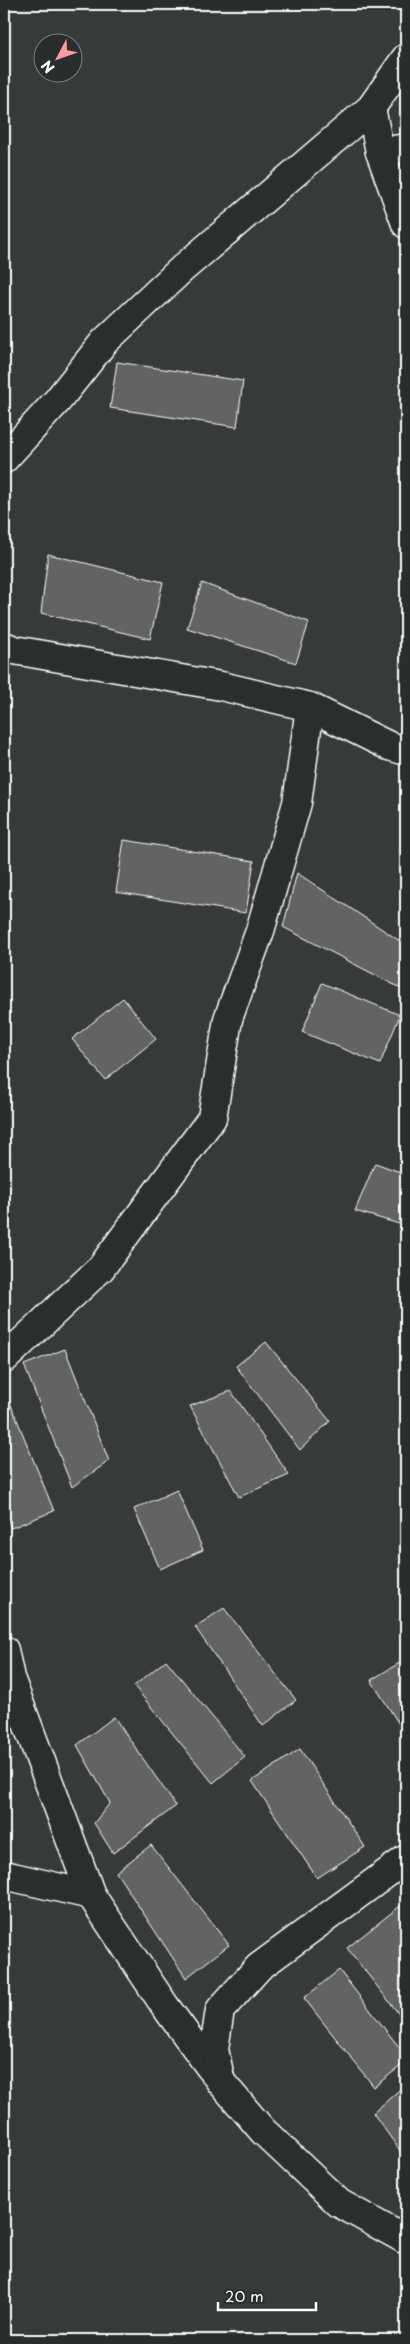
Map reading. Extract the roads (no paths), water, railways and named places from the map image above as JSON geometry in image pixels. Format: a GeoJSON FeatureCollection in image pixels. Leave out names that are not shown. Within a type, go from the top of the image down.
{"type":"FeatureCollection","features":[{"type":"Feature","properties":{"kind":"street"},"geometry":{"type":"LineString","coordinates":[[4,459],[58,400],[104,342],[182,269],[371,108],[406,58]]}},
{"type":"Feature","properties":{"kind":"street"},"geometry":{"type":"LineString","coordinates":[[371,108],[380,152],[406,224]]}},
{"type":"Feature","properties":{"kind":"street"},"geometry":{"type":"LineString","coordinates":[[380,152],[406,148]]}},
{"type":"Feature","properties":{"kind":"street"},"geometry":{"type":"LineString","coordinates":[[4,646],[14,650],[221,686],[310,707],[389,746],[406,752]]}},
{"type":"Feature","properties":{"kind":"street"},"geometry":{"type":"LineString","coordinates":[[4,1359],[101,1268],[212,1118],[228,1019],[260,931],[297,803],[310,707]]}},
{"type":"Feature","properties":{"kind":"street"},"geometry":{"type":"LineString","coordinates":[[4,1650],[10,1678],[91,1895],[165,2006],[221,2082],[263,2131],[339,2203],[406,2240]]}},
{"type":"Feature","properties":{"kind":"street"},"geometry":{"type":"LineString","coordinates":[[221,2082],[214,2049],[220,2010],[259,1967],[406,1859]]}},
{"type":"Feature","properties":{"kind":"street"},"geometry":{"type":"LineString","coordinates":[[4,1875],[91,1895]]}}]}
